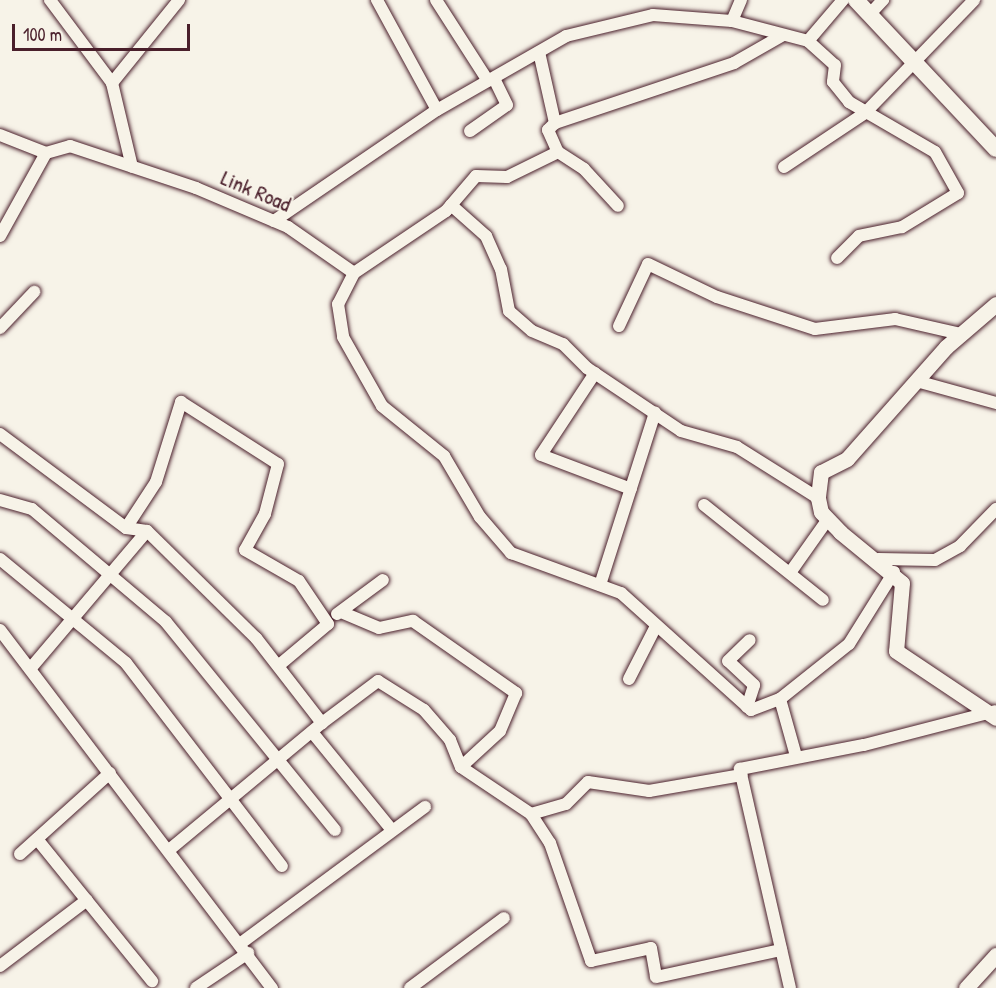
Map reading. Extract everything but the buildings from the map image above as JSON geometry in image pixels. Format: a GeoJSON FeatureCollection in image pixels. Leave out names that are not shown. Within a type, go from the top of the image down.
{"type":"FeatureCollection","features":[{"type":"Feature","properties":{"kind":"main road"},"geometry":{"type":"LineString","coordinates":[[856,0],[996,149]]}},
{"type":"Feature","properties":{"kind":"street"},"geometry":{"type":"LineString","coordinates":[[50,0],[112,83],[132,167]]}},
{"type":"Feature","properties":{"kind":"street"},"geometry":{"type":"LineString","coordinates":[[377,0],[437,110]]}},
{"type":"Feature","properties":{"kind":"street"},"geometry":{"type":"LineString","coordinates":[[436,0],[507,105],[470,131]]}},
{"type":"Feature","properties":{"kind":"street"},"geometry":{"type":"LineString","coordinates":[[732,21],[741,0]]}},
{"type":"Feature","properties":{"kind":"street"},"geometry":{"type":"LineString","coordinates":[[808,41],[843,0]]}},
{"type":"Feature","properties":{"kind":"street"},"geometry":{"type":"LineString","coordinates":[[869,15],[883,0]]}},
{"type":"Feature","properties":{"kind":"street"},"geometry":{"type":"LineString","coordinates":[[784,167],[865,113],[974,0]]}},
{"type":"Feature","properties":{"kind":"street"},"geometry":{"type":"LineString","coordinates":[[112,83],[177,1]]}},
{"type":"Feature","properties":{"kind":"street"},"geometry":{"type":"LineString","coordinates":[[274,221],[437,110],[566,36],[653,15],[732,21],[808,41],[835,65],[833,82],[865,113],[935,152],[958,193],[902,227],[859,236],[837,258]]}},
{"type":"Feature","properties":{"kind":"street"},"geometry":{"type":"LineString","coordinates":[[618,206],[584,169],[558,152],[548,130],[555,123],[734,63],[783,34]]}},
{"type":"Feature","properties":{"kind":"street"},"geometry":{"type":"LineString","coordinates":[[539,52],[555,123]]}},
{"type":"Feature","properties":{"kind":"street"},"geometry":{"type":"LineString","coordinates":[[0,135],[46,153],[0,236]]}},
{"type":"Feature","properties":{"kind":"street","name":"Link Road"},"geometry":{"type":"LineString","coordinates":[[46,153],[70,146],[274,221],[318,244],[354,273]]}},
{"type":"Feature","properties":{"kind":"street"},"geometry":{"type":"LineString","coordinates":[[558,152],[507,177],[476,176],[451,205],[354,273],[338,304],[343,337],[382,406],[444,456],[480,517],[512,553],[621,592],[747,707]]}},
{"type":"Feature","properties":{"kind":"street"},"geometry":{"type":"LineString","coordinates":[[451,205],[486,236],[501,269],[509,311],[532,331],[563,344],[595,373],[681,431],[737,447],[818,498]]}},
{"type":"Feature","properties":{"kind":"street"},"geometry":{"type":"LineString","coordinates":[[619,326],[648,264],[717,297],[815,329],[895,319],[961,334]]}},
{"type":"Feature","properties":{"kind":"street"},"geometry":{"type":"LineString","coordinates":[[0,328],[34,292]]}},
{"type":"Feature","properties":{"kind":"street"},"geometry":{"type":"LineString","coordinates":[[994,714],[896,651],[902,583],[894,572],[828,519],[818,498],[820,472],[847,459],[920,382],[961,334],[996,304]]}},
{"type":"Feature","properties":{"kind":"street"},"geometry":{"type":"LineString","coordinates":[[595,373],[541,455],[631,489]]}},
{"type":"Feature","properties":{"kind":"street"},"geometry":{"type":"LineString","coordinates":[[920,382],[996,403]]}},
{"type":"Feature","properties":{"kind":"street"},"geometry":{"type":"LineString","coordinates":[[126,528],[156,482],[181,402],[278,464],[265,514],[245,550],[299,581],[327,622]]}},
{"type":"Feature","properties":{"kind":"street"},"geometry":{"type":"LineString","coordinates":[[600,585],[655,413]]}},
{"type":"Feature","properties":{"kind":"street"},"geometry":{"type":"LineString","coordinates":[[0,433],[126,528],[147,531],[278,666],[322,723]]}},
{"type":"Feature","properties":{"kind":"street"},"geometry":{"type":"LineString","coordinates":[[0,500],[33,508],[109,576],[166,622],[335,830]]}},
{"type":"Feature","properties":{"kind":"street"},"geometry":{"type":"LineString","coordinates":[[704,505],[792,570],[824,600]]}},
{"type":"Feature","properties":{"kind":"street"},"geometry":{"type":"LineString","coordinates":[[878,559],[935,560],[960,546],[996,509]]}},
{"type":"Feature","properties":{"kind":"street"},"geometry":{"type":"LineString","coordinates":[[792,570],[828,519]]}},
{"type":"Feature","properties":{"kind":"street"},"geometry":{"type":"LineString","coordinates":[[30,669],[147,531]]}},
{"type":"Feature","properties":{"kind":"street"},"geometry":{"type":"LineString","coordinates":[[0,559],[126,663],[282,866]]}},
{"type":"Feature","properties":{"kind":"street"},"geometry":{"type":"LineString","coordinates":[[747,707],[780,699],[849,644],[894,572]]}},
{"type":"Feature","properties":{"kind":"street"},"geometry":{"type":"LineString","coordinates":[[278,666],[327,622],[383,580]]}},
{"type":"Feature","properties":{"kind":"street"},"geometry":{"type":"LineString","coordinates":[[340,612],[379,628],[412,621],[516,693],[500,731],[461,767]]}},
{"type":"Feature","properties":{"kind":"street"},"geometry":{"type":"LineString","coordinates":[[629,679],[656,626]]}},
{"type":"Feature","properties":{"kind":"street"},"geometry":{"type":"LineString","coordinates":[[0,630],[244,948],[272,988]]}},
{"type":"Feature","properties":{"kind":"street"},"geometry":{"type":"LineString","coordinates":[[747,707],[754,685],[728,661],[750,640]]}},
{"type":"Feature","properties":{"kind":"street"},"geometry":{"type":"LineString","coordinates":[[169,850],[322,723],[378,681],[424,710],[450,740],[461,767],[531,814],[550,843],[591,961],[651,948],[659,983],[781,950]]}},
{"type":"Feature","properties":{"kind":"street"},"geometry":{"type":"LineString","coordinates":[[780,699],[796,756]]}},
{"type":"Feature","properties":{"kind":"street"},"geometry":{"type":"LineString","coordinates":[[790,988],[740,769],[994,714]]}},
{"type":"Feature","properties":{"kind":"street"},"geometry":{"type":"LineString","coordinates":[[312,732],[392,830]]}},
{"type":"Feature","properties":{"kind":"street"},"geometry":{"type":"LineString","coordinates":[[20,854],[110,774]]}},
{"type":"Feature","properties":{"kind":"street"},"geometry":{"type":"LineString","coordinates":[[531,814],[566,804],[588,782],[649,791],[742,775]]}},
{"type":"Feature","properties":{"kind":"street"},"geometry":{"type":"LineString","coordinates":[[196,988],[392,830],[425,807]]}},
{"type":"Feature","properties":{"kind":"street"},"geometry":{"type":"LineString","coordinates":[[37,839],[152,981]]}},
{"type":"Feature","properties":{"kind":"street"},"geometry":{"type":"LineString","coordinates":[[0,966],[87,900]]}},
{"type":"Feature","properties":{"kind":"street"},"geometry":{"type":"LineString","coordinates":[[410,988],[504,918]]}},
{"type":"Feature","properties":{"kind":"street"},"geometry":{"type":"LineString","coordinates":[[966,988],[996,955]]}}]}
